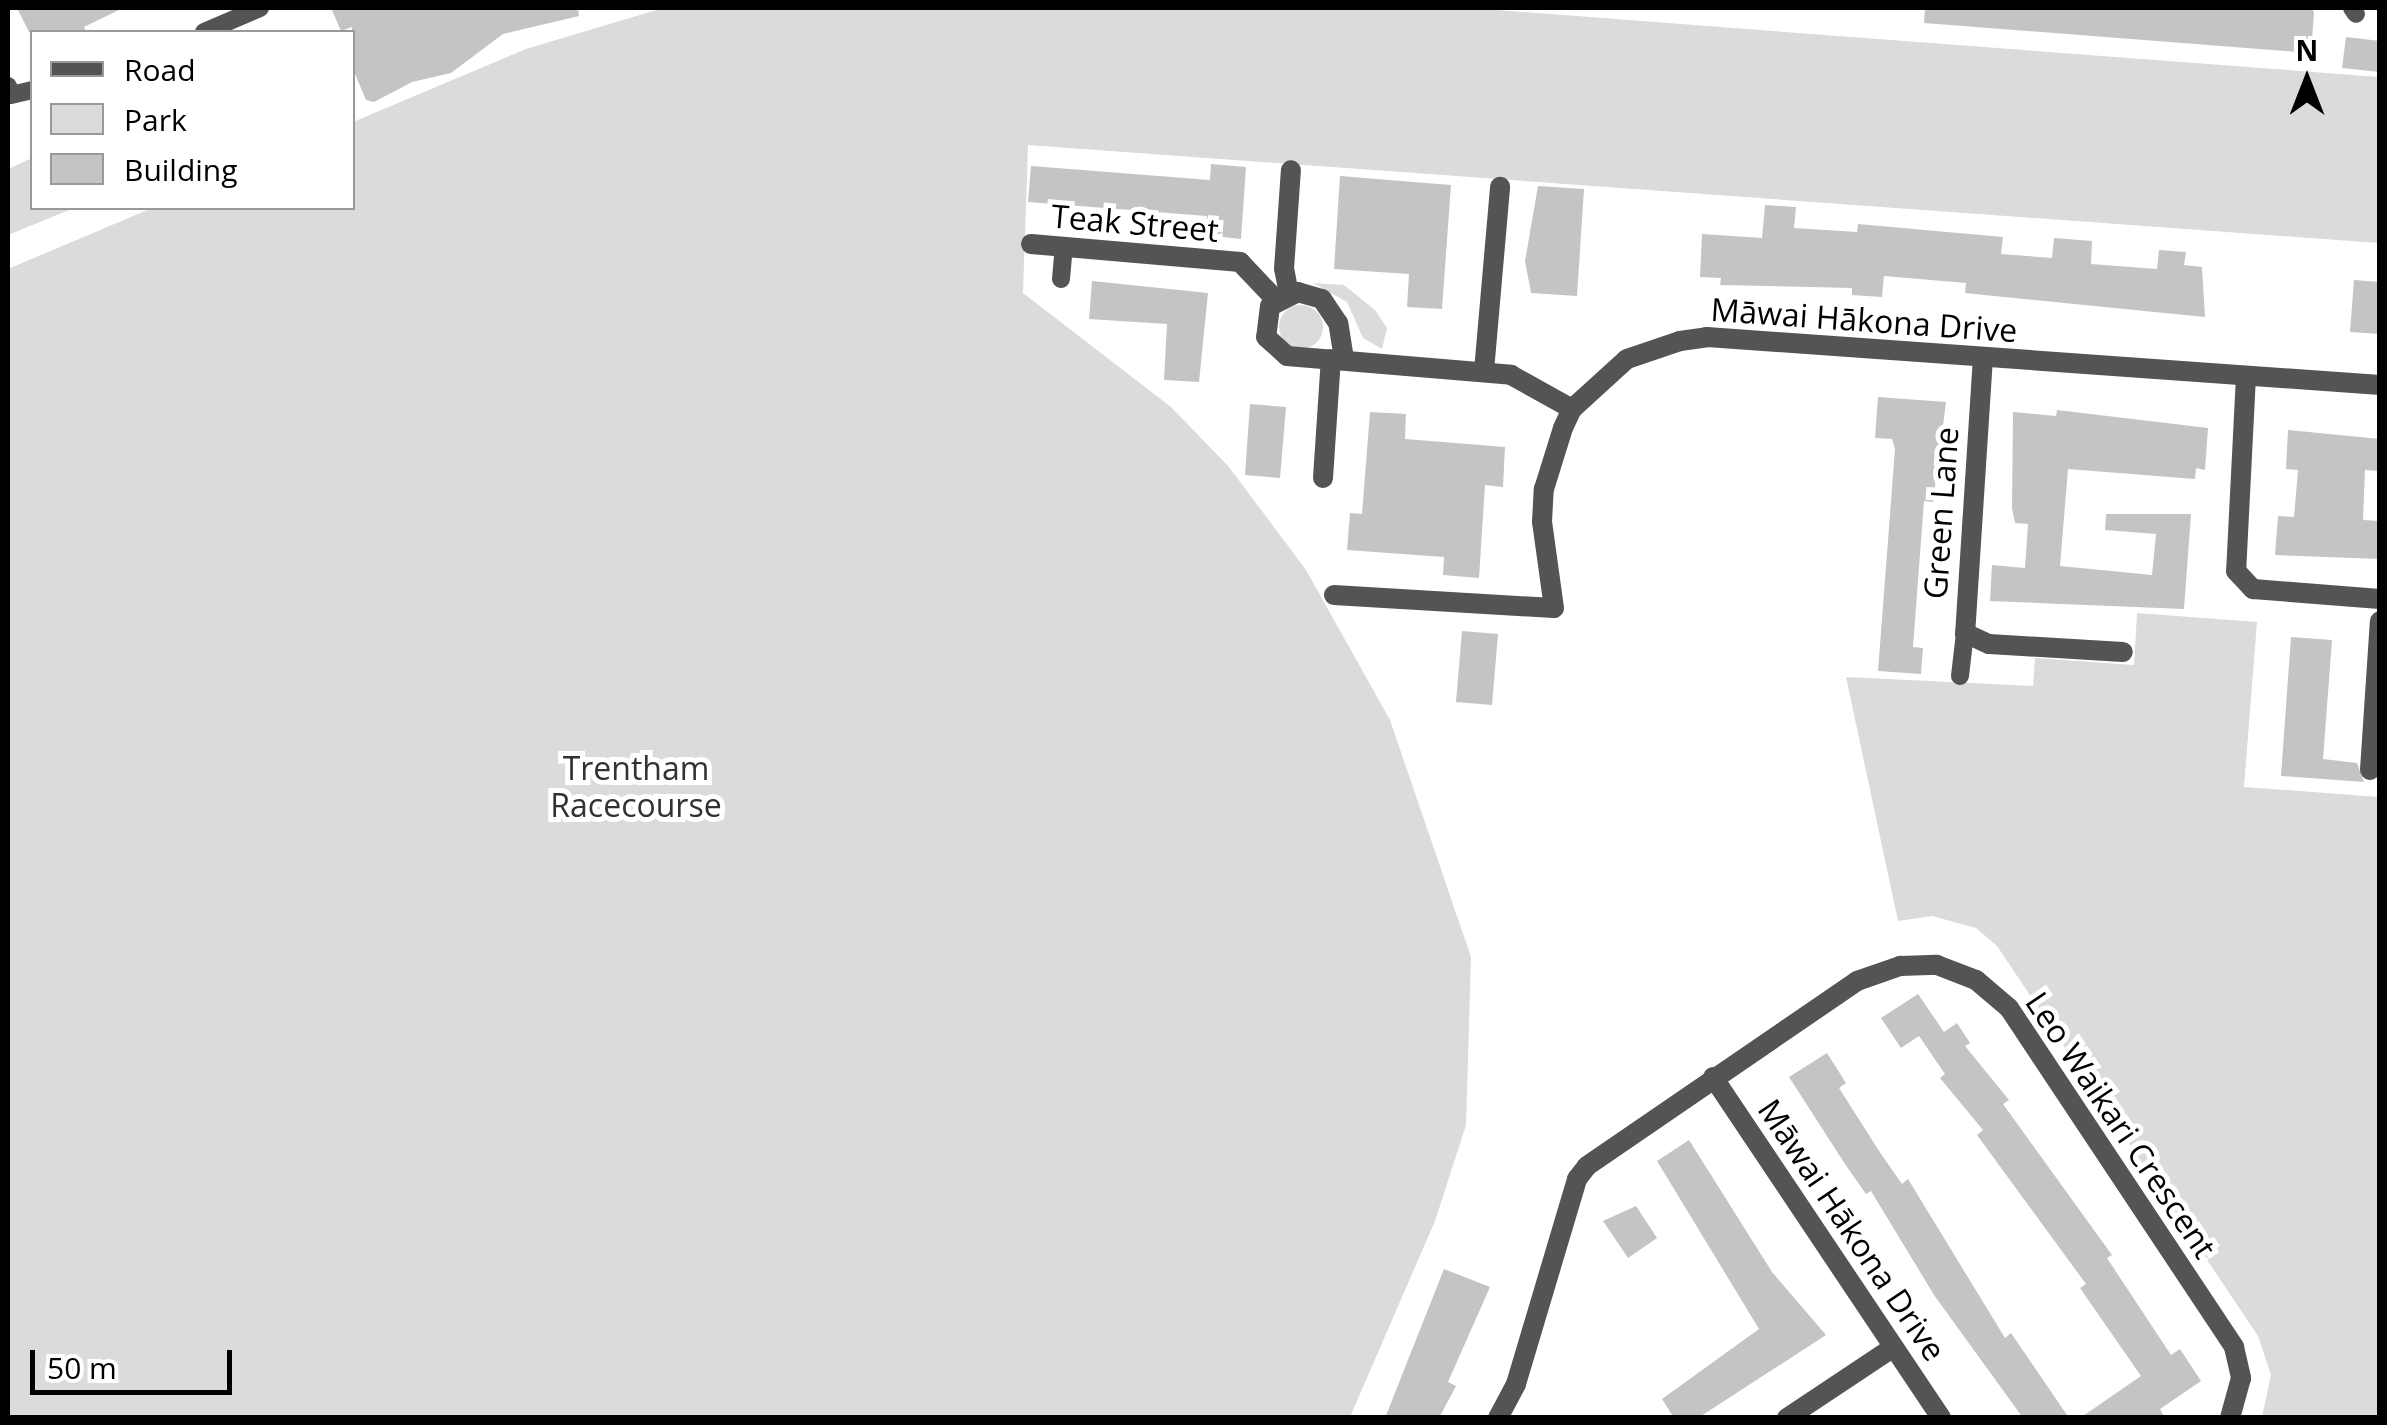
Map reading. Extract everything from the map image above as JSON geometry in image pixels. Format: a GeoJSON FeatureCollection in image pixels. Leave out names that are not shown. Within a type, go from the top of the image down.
{"type":"FeatureCollection","features":[{"type":"Feature","properties":{"kind":"street"},"geometry":{"type":"LineString","coordinates":[[1291,170],[1283,297],[1264,321],[1271,344],[1287,356],[1511,375],[1572,410]]}},
{"type":"Feature","properties":{"kind":"street"},"geometry":{"type":"LineString","coordinates":[[1484,370],[1500,187]]}},
{"type":"Feature","properties":{"kind":"street","name":"Teak Street"},"geometry":{"type":"LineString","coordinates":[[1031,244],[1240,262],[1283,297],[1310,294],[1333,312],[1337,359],[1323,478]]}},
{"type":"Feature","properties":{"kind":"street","name":"Māwai Hākona Drive"},"geometry":{"type":"LineString","coordinates":[[1334,595],[1554,608],[1544,488],[1572,410],[1627,359],[1707,337],[2380,385]]}},
{"type":"Feature","properties":{"kind":"street","name":"Green Lane"},"geometry":{"type":"LineString","coordinates":[[1984,356],[1965,633],[1989,644],[2123,652]]}},
{"type":"Feature","properties":{"kind":"street"},"geometry":{"type":"LineString","coordinates":[[2246,376],[2236,571],[2254,590],[2380,599]]}},
{"type":"Feature","properties":{"kind":"street"},"geometry":{"type":"LineString","coordinates":[[2370,770],[2380,620]]}},
{"type":"Feature","properties":{"kind":"street","name":"Leo Waikari Crescent"},"geometry":{"type":"LineString","coordinates":[[1498,1418],[1552,1281],[1577,1179],[1606,1148],[1857,981],[1900,966],[1937,966],[1976,980],[2010,1008],[2234,1346],[2241,1378],[2230,1418]]}},
{"type":"Feature","properties":{"kind":"street","name":"Māwai Hākona Drive"},"geometry":{"type":"LineString","coordinates":[[1713,1077],[1942,1418]]}},
{"type":"Feature","properties":{"kind":"street"},"geometry":{"type":"LineString","coordinates":[[1788,1418],[1894,1346]]}},
{"type":"Feature","properties":{"kind":"lane"},"geometry":{"type":"LineString","coordinates":[[209,30],[260,8]]}},
{"type":"Feature","properties":{"kind":"lane"},"geometry":{"type":"LineString","coordinates":[[1061,279],[1064,247]]}},
{"type":"Feature","properties":{"kind":"lane"},"geometry":{"type":"LineString","coordinates":[[1960,676],[1965,633]]}},
{"type":"Feature","properties":{"kind":"green space","name":"Trentham Racecourse"},"geometry":{"type":"Polygon","coordinates":[[[663,8],[1470,8],[2379,77],[2379,243],[1028,145],[1023,293],[1171,407],[1229,467],[1306,570],[1390,720],[1471,957],[1466,1125],[1435,1221],[1350,1417],[8,1417],[8,269],[147,210],[355,210],[355,121],[526,49],[663,8]]]}},
{"type":"Feature","properties":{"kind":"green space"},"geometry":{"type":"Polygon","coordinates":[[[30,159],[30,210],[69,210],[8,235],[8,169],[30,159]]]}},
{"type":"Feature","properties":{"kind":"green space"},"geometry":{"type":"Polygon","coordinates":[[[1313,283],[1344,285],[1375,310],[1387,328],[1382,349],[1363,338],[1347,302],[1313,283]]]}},
{"type":"Feature","properties":{"kind":"green space"},"geometry":{"type":"Polygon","coordinates":[[[1301,305],[1317,311],[1323,327],[1317,343],[1301,349],[1285,343],[1279,327],[1285,311],[1301,305]]]}},
{"type":"Feature","properties":{"kind":"green space"},"geometry":{"type":"Polygon","coordinates":[[[2137,613],[2257,622],[2244,787],[2379,797],[2379,1417],[2262,1417],[2271,1375],[2258,1336],[1997,946],[1976,928],[1932,916],[1898,921],[1846,677],[2033,686],[2035,658],[2134,665],[2137,613]]]}},
{"type":"Feature","properties":{"kind":"building"},"geometry":{"type":"Polygon","coordinates":[[[17,8],[123,8],[84,27],[85,30],[29,32],[17,8]]]}},
{"type":"Feature","properties":{"kind":"building"},"geometry":{"type":"Polygon","coordinates":[[[331,8],[578,8],[579,16],[503,34],[451,73],[412,82],[374,102],[366,100],[355,74],[355,30],[341,30],[331,8]]]}},
{"type":"Feature","properties":{"kind":"building"},"geometry":{"type":"Polygon","coordinates":[[[1925,8],[2312,8],[2314,13],[2311,53],[1924,23],[1925,8]]]}},
{"type":"Feature","properties":{"kind":"building"},"geometry":{"type":"Polygon","coordinates":[[[2346,37],[2380,41],[2380,72],[2342,68],[2346,37]]]}},
{"type":"Feature","properties":{"kind":"building"},"geometry":{"type":"Polygon","coordinates":[[[1211,164],[1246,167],[1241,239],[1205,235],[1207,216],[1028,202],[1031,166],[1210,180],[1211,164]]]}},
{"type":"Feature","properties":{"kind":"building"},"geometry":{"type":"Polygon","coordinates":[[[1340,176],[1451,185],[1442,309],[1407,307],[1409,274],[1334,269],[1340,176]]]}},
{"type":"Feature","properties":{"kind":"building"},"geometry":{"type":"Polygon","coordinates":[[[1538,186],[1584,189],[1577,296],[1531,293],[1525,261],[1538,186]]]}},
{"type":"Feature","properties":{"kind":"building"},"geometry":{"type":"Polygon","coordinates":[[[1765,205],[1796,207],[1794,228],[1857,232],[1858,224],[2003,237],[2001,254],[2052,258],[2054,238],[2092,241],[2091,264],[2157,269],[2159,250],[2186,252],[2184,265],[2202,267],[2205,317],[1965,293],[1966,283],[1884,276],[1882,297],[1852,295],[1852,288],[1720,285],[1721,278],[1700,277],[1702,234],[1762,238],[1765,205]]]}},
{"type":"Feature","properties":{"kind":"building"},"geometry":{"type":"Polygon","coordinates":[[[2354,280],[2380,282],[2380,334],[2350,332],[2354,280]]]}},
{"type":"Feature","properties":{"kind":"building"},"geometry":{"type":"Polygon","coordinates":[[[1092,281],[1208,293],[1199,382],[1164,380],[1167,324],[1089,319],[1092,281]]]}},
{"type":"Feature","properties":{"kind":"building"},"geometry":{"type":"Polygon","coordinates":[[[1878,397],[1946,402],[1933,502],[1924,501],[1913,647],[1923,648],[1921,674],[1878,671],[1895,449],[1892,439],[1875,438],[1878,397]]]}},
{"type":"Feature","properties":{"kind":"building"},"geometry":{"type":"Polygon","coordinates":[[[1250,404],[1286,407],[1280,478],[1245,475],[1250,404]]]}},
{"type":"Feature","properties":{"kind":"building"},"geometry":{"type":"Polygon","coordinates":[[[2057,410],[2208,428],[2205,470],[2196,468],[2195,479],[2068,469],[2060,566],[2152,575],[2156,534],[2105,530],[2106,514],[2191,514],[2184,609],[1990,601],[1992,565],[2025,568],[2028,524],[2015,523],[2012,508],[2013,412],[2056,416],[2057,410]]]}},
{"type":"Feature","properties":{"kind":"building"},"geometry":{"type":"Polygon","coordinates":[[[1370,412],[1406,414],[1405,439],[1505,447],[1503,487],[1485,485],[1479,578],[1443,575],[1444,557],[1347,550],[1350,513],[1362,514],[1370,412]]]}},
{"type":"Feature","properties":{"kind":"building"},"geometry":{"type":"Polygon","coordinates":[[[2288,430],[2380,439],[2377,471],[2365,470],[2363,520],[2380,521],[2380,559],[2275,555],[2278,516],[2294,517],[2298,470],[2286,469],[2288,430]]]}},
{"type":"Feature","properties":{"kind":"building"},"geometry":{"type":"Polygon","coordinates":[[[1462,631],[1498,634],[1492,705],[1456,702],[1462,631]]]}},
{"type":"Feature","properties":{"kind":"building"},"geometry":{"type":"Polygon","coordinates":[[[2291,637],[2332,640],[2323,759],[2357,763],[2364,782],[2281,776],[2291,637]]]}},
{"type":"Feature","properties":{"kind":"building"},"geometry":{"type":"Polygon","coordinates":[[[1918,994],[1944,1032],[1957,1023],[1970,1043],[1965,1046],[2009,1100],[2003,1104],[2112,1255],[2107,1258],[2171,1355],[2180,1349],[2201,1381],[2160,1409],[2165,1418],[2080,1418],[2141,1376],[2080,1288],[2086,1284],[1977,1135],[1983,1130],[1940,1078],[1945,1074],[1919,1036],[1901,1048],[1881,1018],[1918,994]]]}},
{"type":"Feature","properties":{"kind":"building"},"geometry":{"type":"Polygon","coordinates":[[[1827,1053],[1846,1083],[1839,1088],[1881,1154],[1902,1184],[1908,1179],[2005,1338],[2011,1333],[2069,1418],[2023,1418],[1934,1295],[1871,1191],[1866,1194],[1845,1164],[1789,1077],[1827,1053]]]}},
{"type":"Feature","properties":{"kind":"building"},"geometry":{"type":"Polygon","coordinates":[[[1689,1140],[1772,1272],[1826,1335],[1698,1418],[1674,1418],[1662,1399],[1759,1329],[1657,1161],[1689,1140]]]}},
{"type":"Feature","properties":{"kind":"building"},"geometry":{"type":"Polygon","coordinates":[[[1636,1206],[1657,1238],[1628,1258],[1603,1221],[1636,1206]]]}},
{"type":"Feature","properties":{"kind":"building"},"geometry":{"type":"Polygon","coordinates":[[[1444,1269],[1490,1287],[1448,1382],[1456,1386],[1439,1418],[1385,1418],[1444,1269]]]}}]}
